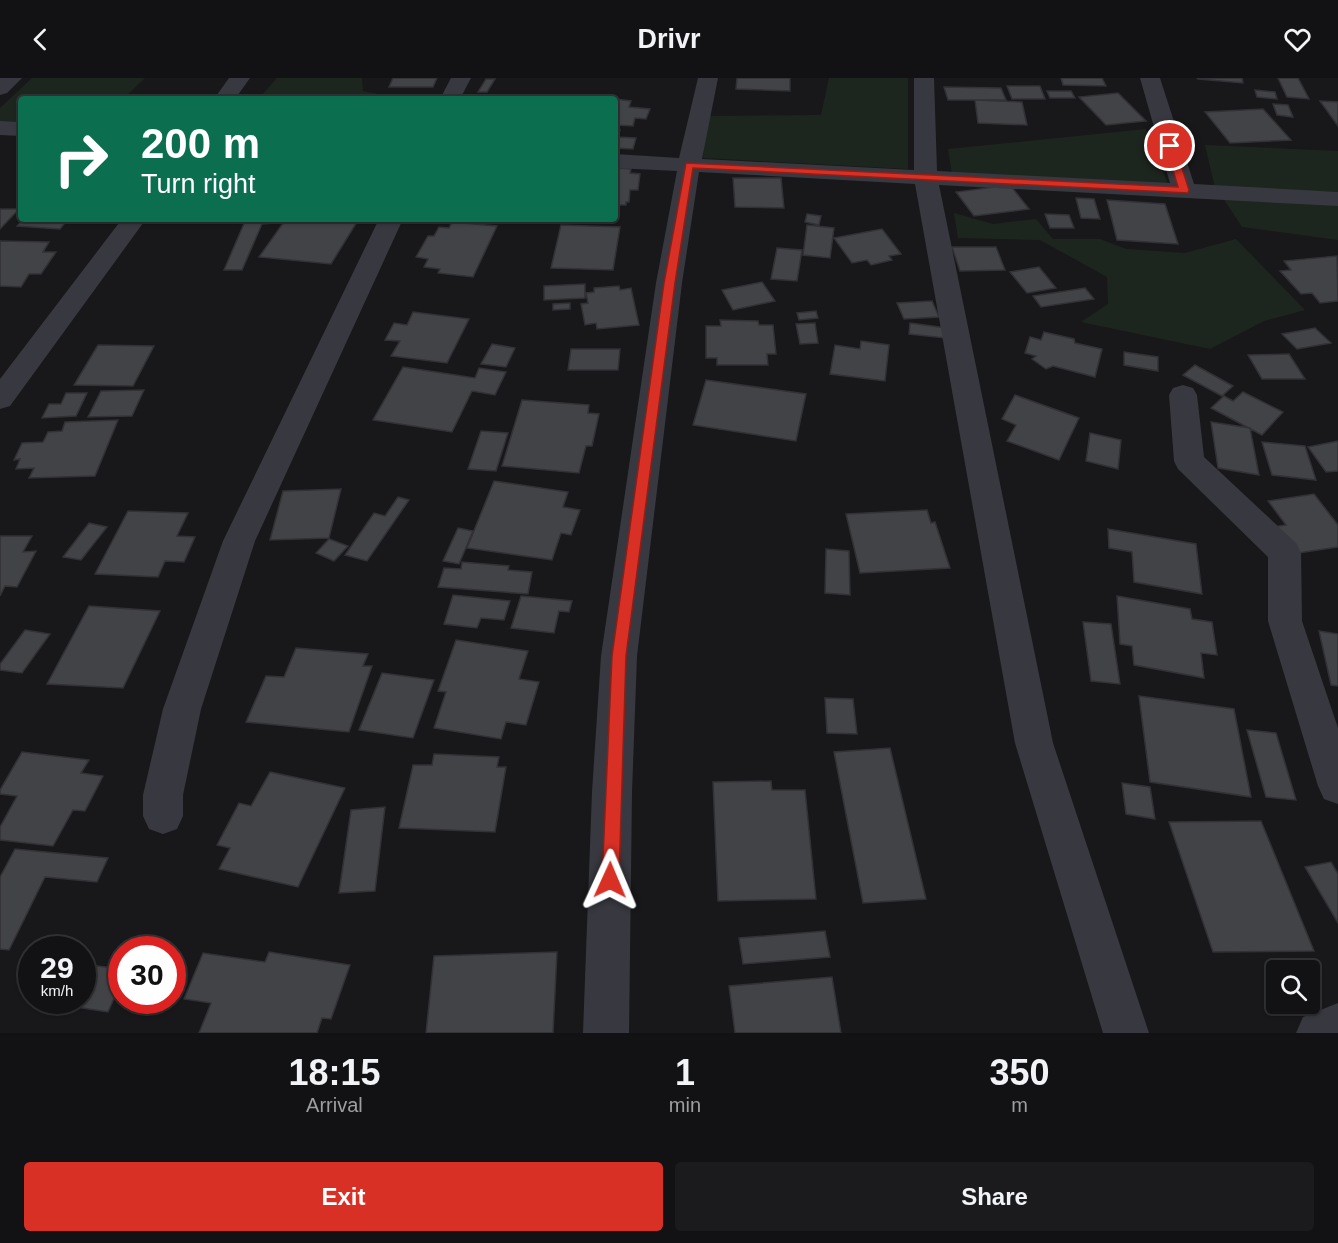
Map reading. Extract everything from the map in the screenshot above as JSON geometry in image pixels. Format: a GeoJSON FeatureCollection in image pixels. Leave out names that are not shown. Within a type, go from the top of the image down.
{"type":"FeatureCollection","features":[{"type":"Feature","properties":{"kind":"street"},"geometry":{"type":"LineString","coordinates":[[0,89],[12,78]]}},
{"type":"Feature","properties":{"kind":"street"},"geometry":{"type":"LineString","coordinates":[[226,96],[240,78]]}},
{"type":"Feature","properties":{"kind":"street"},"geometry":{"type":"LineString","coordinates":[[452,96],[461,78]]}},
{"type":"Feature","properties":{"kind":"street"},"geometry":{"type":"LineString","coordinates":[[606,1033],[612,792],[619,656],[669,283],[689,165],[708,78]]}},
{"type":"Feature","properties":{"kind":"street"},"geometry":{"type":"LineString","coordinates":[[924,78],[926,177],[1034,743],[1126,1033]]}},
{"type":"Feature","properties":{"kind":"street"},"geometry":{"type":"LineString","coordinates":[[1150,78],[1184,190]]}},
{"type":"Feature","properties":{"kind":"street"},"geometry":{"type":"LineString","coordinates":[[0,128],[18,129]]}},
{"type":"Feature","properties":{"kind":"street"},"geometry":{"type":"LineString","coordinates":[[618,161],[1338,199]]}},
{"type":"Feature","properties":{"kind":"street"},"geometry":{"type":"LineString","coordinates":[[0,399],[132,222]]}},
{"type":"Feature","properties":{"kind":"street"},"geometry":{"type":"LineString","coordinates":[[163,816],[163,795],[182,709],[239,541],[390,222]]}},
{"type":"Feature","properties":{"kind":"street"},"geometry":{"type":"LineString","coordinates":[[1183,394],[1189,460],[1285,553],[1284,621],[1338,786]]}},
{"type":"Feature","properties":{"kind":"street"},"geometry":{"type":"LineString","coordinates":[[1319,1033],[1338,1026]]}},
{"type":"Feature","properties":{"kind":"shaded area"},"geometry":{"type":"Polygon","coordinates":[[[32,78],[145,78],[126,96],[18,96],[18,122],[0,121],[0,108],[32,78]]]}},
{"type":"Feature","properties":{"kind":"shaded area"},"geometry":{"type":"Polygon","coordinates":[[[277,78],[362,78],[363,91],[387,96],[261,96],[277,78]]]}},
{"type":"Feature","properties":{"kind":"shaded area"},"geometry":{"type":"Polygon","coordinates":[[[829,78],[908,78],[908,169],[703,158],[707,116],[821,115],[829,78]]]}},
{"type":"Feature","properties":{"kind":"shaded area"},"geometry":{"type":"Polygon","coordinates":[[[1146,129],[1168,184],[952,174],[948,149],[1146,129]]]}},
{"type":"Feature","properties":{"kind":"shaded area"},"geometry":{"type":"Polygon","coordinates":[[[1205,145],[1338,151],[1338,192],[1215,188],[1205,145]]]}},
{"type":"Feature","properties":{"kind":"shaded area"},"geometry":{"type":"Polygon","coordinates":[[[1223,198],[1338,204],[1338,240],[1242,227],[1223,198]]]}},
{"type":"Feature","properties":{"kind":"shaded area"},"geometry":{"type":"Polygon","coordinates":[[[954,213],[993,224],[1036,219],[1053,239],[1100,239],[1126,249],[1185,253],[1236,239],[1305,310],[1264,321],[1210,349],[1081,322],[1108,304],[1107,277],[1040,240],[958,238],[954,213]]]}},
{"type":"Feature","properties":{"kind":"building"},"geometry":{"type":"Polygon","coordinates":[[[393,78],[437,78],[433,87],[389,87],[393,78]]]}},
{"type":"Feature","properties":{"kind":"building"},"geometry":{"type":"Polygon","coordinates":[[[737,78],[790,78],[790,91],[736,89],[737,78]]]}},
{"type":"Feature","properties":{"kind":"building"},"geometry":{"type":"Polygon","coordinates":[[[1061,78],[1102,78],[1106,86],[1063,85],[1061,78]]]}},
{"type":"Feature","properties":{"kind":"building"},"geometry":{"type":"Polygon","coordinates":[[[1242,78],[1243,83],[1198,79],[1242,78]]]}},
{"type":"Feature","properties":{"kind":"building"},"geometry":{"type":"Polygon","coordinates":[[[1278,78],[1298,78],[1309,99],[1287,97],[1278,78]]]}},
{"type":"Feature","properties":{"kind":"building"},"geometry":{"type":"Polygon","coordinates":[[[486,79],[495,79],[487,92],[478,92],[486,79]]]}},
{"type":"Feature","properties":{"kind":"building"},"geometry":{"type":"Polygon","coordinates":[[[1007,86],[1040,86],[1045,99],[1012,99],[1007,86]]]}},
{"type":"Feature","properties":{"kind":"building"},"geometry":{"type":"Polygon","coordinates":[[[944,87],[1001,88],[1006,100],[948,100],[944,87]]]}},
{"type":"Feature","properties":{"kind":"building"},"geometry":{"type":"Polygon","coordinates":[[[1255,90],[1275,92],[1277,99],[1257,97],[1255,90]]]}},
{"type":"Feature","properties":{"kind":"building"},"geometry":{"type":"Polygon","coordinates":[[[1047,91],[1071,91],[1075,98],[1050,98],[1047,91]]]}},
{"type":"Feature","properties":{"kind":"building"},"geometry":{"type":"Polygon","coordinates":[[[1118,93],[1146,121],[1106,125],[1079,97],[1118,93]]]}},
{"type":"Feature","properties":{"kind":"building"},"geometry":{"type":"Polygon","coordinates":[[[618,99],[631,101],[629,107],[650,109],[646,119],[635,118],[633,126],[618,125],[618,99]]]}},
{"type":"Feature","properties":{"kind":"building"},"geometry":{"type":"Polygon","coordinates":[[[975,100],[1022,102],[1027,125],[978,123],[975,100]]]}},
{"type":"Feature","properties":{"kind":"building"},"geometry":{"type":"Polygon","coordinates":[[[1320,101],[1338,102],[1338,126],[1320,101]]]}},
{"type":"Feature","properties":{"kind":"building"},"geometry":{"type":"Polygon","coordinates":[[[1273,104],[1288,105],[1293,117],[1277,115],[1273,104]]]}},
{"type":"Feature","properties":{"kind":"building"},"geometry":{"type":"Polygon","coordinates":[[[1263,109],[1291,140],[1230,143],[1205,112],[1263,109]]]}},
{"type":"Feature","properties":{"kind":"building"},"geometry":{"type":"Polygon","coordinates":[[[618,137],[636,138],[633,149],[618,148],[618,137]]]}},
{"type":"Feature","properties":{"kind":"building"},"geometry":{"type":"Polygon","coordinates":[[[618,168],[631,169],[630,173],[640,174],[638,190],[630,190],[629,202],[626,202],[626,205],[618,205],[618,168]]]}},
{"type":"Feature","properties":{"kind":"building"},"geometry":{"type":"Polygon","coordinates":[[[733,178],[781,178],[784,208],[735,207],[733,178]]]}},
{"type":"Feature","properties":{"kind":"building"},"geometry":{"type":"Polygon","coordinates":[[[1010,185],[1029,209],[974,216],[956,192],[1010,185]]]}},
{"type":"Feature","properties":{"kind":"building"},"geometry":{"type":"Polygon","coordinates":[[[1076,198],[1094,199],[1100,219],[1081,218],[1076,198]]]}},
{"type":"Feature","properties":{"kind":"building"},"geometry":{"type":"Polygon","coordinates":[[[1107,200],[1165,204],[1178,244],[1117,240],[1107,200]]]}},
{"type":"Feature","properties":{"kind":"building"},"geometry":{"type":"Polygon","coordinates":[[[0,209],[18,209],[18,210],[0,229],[0,209]]]}},
{"type":"Feature","properties":{"kind":"building"},"geometry":{"type":"Polygon","coordinates":[[[807,214],[821,216],[819,225],[805,222],[807,214]]]}},
{"type":"Feature","properties":{"kind":"building"},"geometry":{"type":"Polygon","coordinates":[[[1045,214],[1069,215],[1074,228],[1050,228],[1045,214]]]}},
{"type":"Feature","properties":{"kind":"building"},"geometry":{"type":"Polygon","coordinates":[[[21,222],[66,222],[60,229],[17,226],[21,222]]]}},
{"type":"Feature","properties":{"kind":"building"},"geometry":{"type":"Polygon","coordinates":[[[245,222],[276,222],[262,224],[242,270],[224,270],[245,222]]]}},
{"type":"Feature","properties":{"kind":"building"},"geometry":{"type":"Polygon","coordinates":[[[284,222],[357,222],[331,264],[259,257],[284,222]]]}},
{"type":"Feature","properties":{"kind":"building"},"geometry":{"type":"Polygon","coordinates":[[[452,222],[497,226],[473,277],[438,273],[440,269],[424,267],[428,259],[416,257],[428,236],[434,236],[439,227],[449,228],[452,222]]]}},
{"type":"Feature","properties":{"kind":"building"},"geometry":{"type":"Polygon","coordinates":[[[561,225],[620,227],[613,270],[551,268],[561,225]]]}},
{"type":"Feature","properties":{"kind":"building"},"geometry":{"type":"Polygon","coordinates":[[[807,225],[834,228],[830,258],[803,255],[807,225]]]}},
{"type":"Feature","properties":{"kind":"building"},"geometry":{"type":"Polygon","coordinates":[[[882,229],[901,254],[889,256],[892,260],[871,265],[867,260],[852,263],[834,238],[882,229]]]}},
{"type":"Feature","properties":{"kind":"building"},"geometry":{"type":"Polygon","coordinates":[[[0,241],[49,242],[43,252],[56,252],[41,274],[29,274],[21,287],[0,286],[0,241]]]}},
{"type":"Feature","properties":{"kind":"building"},"geometry":{"type":"Polygon","coordinates":[[[952,247],[996,247],[1005,270],[960,271],[952,247]]]}},
{"type":"Feature","properties":{"kind":"building"},"geometry":{"type":"Polygon","coordinates":[[[777,248],[802,250],[797,281],[771,279],[777,248]]]}},
{"type":"Feature","properties":{"kind":"building"},"geometry":{"type":"Polygon","coordinates":[[[1337,256],[1338,301],[1320,303],[1312,293],[1301,294],[1280,271],[1291,270],[1284,261],[1337,256]]]}},
{"type":"Feature","properties":{"kind":"building"},"geometry":{"type":"Polygon","coordinates":[[[1039,267],[1056,288],[1027,293],[1010,272],[1039,267]]]}},
{"type":"Feature","properties":{"kind":"building"},"geometry":{"type":"Polygon","coordinates":[[[762,282],[775,301],[733,310],[722,290],[762,282]]]}},
{"type":"Feature","properties":{"kind":"building"},"geometry":{"type":"Polygon","coordinates":[[[585,284],[585,298],[544,300],[544,286],[585,284]]]}},
{"type":"Feature","properties":{"kind":"building"},"geometry":{"type":"Polygon","coordinates":[[[619,286],[620,290],[631,288],[639,325],[597,329],[596,323],[585,325],[581,304],[588,303],[586,293],[594,292],[594,288],[619,286]]]}},
{"type":"Feature","properties":{"kind":"building"},"geometry":{"type":"Polygon","coordinates":[[[1085,288],[1094,299],[1041,307],[1033,296],[1085,288]]]}},
{"type":"Feature","properties":{"kind":"building"},"geometry":{"type":"Polygon","coordinates":[[[932,301],[939,317],[904,319],[897,303],[932,301]]]}},
{"type":"Feature","properties":{"kind":"building"},"geometry":{"type":"Polygon","coordinates":[[[570,303],[570,309],[553,310],[553,304],[570,303]]]}},
{"type":"Feature","properties":{"kind":"building"},"geometry":{"type":"Polygon","coordinates":[[[816,311],[818,318],[799,320],[797,313],[816,311]]]}},
{"type":"Feature","properties":{"kind":"building"},"geometry":{"type":"Polygon","coordinates":[[[413,312],[469,319],[447,363],[391,356],[400,341],[385,340],[394,323],[407,325],[413,312]]]}},
{"type":"Feature","properties":{"kind":"building"},"geometry":{"type":"Polygon","coordinates":[[[720,320],[758,321],[759,325],[773,325],[776,354],[767,354],[768,365],[717,365],[717,358],[706,358],[706,326],[721,326],[720,320]]]}},
{"type":"Feature","properties":{"kind":"building"},"geometry":{"type":"Polygon","coordinates":[[[815,323],[818,343],[800,344],[796,324],[815,323]]]}},
{"type":"Feature","properties":{"kind":"building"},"geometry":{"type":"Polygon","coordinates":[[[910,323],[946,328],[945,338],[909,334],[910,323]]]}},
{"type":"Feature","properties":{"kind":"building"},"geometry":{"type":"Polygon","coordinates":[[[1315,328],[1331,343],[1297,349],[1282,334],[1315,328]]]}},
{"type":"Feature","properties":{"kind":"building"},"geometry":{"type":"Polygon","coordinates":[[[1044,332],[1074,339],[1075,343],[1102,349],[1095,377],[1053,366],[1046,369],[1032,359],[1036,356],[1025,353],[1030,337],[1041,340],[1044,332]]]}},
{"type":"Feature","properties":{"kind":"building"},"geometry":{"type":"Polygon","coordinates":[[[861,341],[889,345],[885,381],[830,374],[835,345],[860,349],[861,341]]]}},
{"type":"Feature","properties":{"kind":"building"},"geometry":{"type":"Polygon","coordinates":[[[492,344],[515,348],[506,367],[481,364],[492,344]]]}},
{"type":"Feature","properties":{"kind":"building"},"geometry":{"type":"Polygon","coordinates":[[[98,345],[154,346],[133,386],[74,385],[98,345]]]}},
{"type":"Feature","properties":{"kind":"building"},"geometry":{"type":"Polygon","coordinates":[[[571,349],[620,349],[618,370],[568,370],[571,349]]]}},
{"type":"Feature","properties":{"kind":"building"},"geometry":{"type":"Polygon","coordinates":[[[1124,352],[1158,357],[1158,371],[1124,365],[1124,352]]]}},
{"type":"Feature","properties":{"kind":"building"},"geometry":{"type":"Polygon","coordinates":[[[1289,354],[1305,379],[1262,379],[1248,355],[1289,354]]]}},
{"type":"Feature","properties":{"kind":"building"},"geometry":{"type":"Polygon","coordinates":[[[1195,365],[1233,386],[1222,396],[1183,375],[1195,365]]]}},
{"type":"Feature","properties":{"kind":"building"},"geometry":{"type":"Polygon","coordinates":[[[403,367],[475,378],[479,368],[506,372],[495,395],[472,391],[452,432],[373,420],[403,367]]]}},
{"type":"Feature","properties":{"kind":"building"},"geometry":{"type":"Polygon","coordinates":[[[706,380],[806,394],[796,441],[693,425],[706,380]]]}},
{"type":"Feature","properties":{"kind":"building"},"geometry":{"type":"Polygon","coordinates":[[[144,390],[132,416],[88,417],[101,391],[144,390]]]}},
{"type":"Feature","properties":{"kind":"building"},"geometry":{"type":"Polygon","coordinates":[[[1243,392],[1283,412],[1262,435],[1211,408],[1224,396],[1233,401],[1243,392]]]}},
{"type":"Feature","properties":{"kind":"building"},"geometry":{"type":"Polygon","coordinates":[[[66,393],[87,393],[76,416],[42,418],[49,404],[61,404],[66,393]]]}},
{"type":"Feature","properties":{"kind":"building"},"geometry":{"type":"Polygon","coordinates":[[[1015,395],[1079,418],[1059,460],[1007,441],[1016,425],[1002,419],[1015,395]]]}},
{"type":"Feature","properties":{"kind":"building"},"geometry":{"type":"Polygon","coordinates":[[[522,400],[589,405],[588,413],[599,414],[592,446],[586,446],[579,473],[502,466],[522,400]]]}},
{"type":"Feature","properties":{"kind":"building"},"geometry":{"type":"Polygon","coordinates":[[[118,420],[95,476],[29,478],[34,468],[16,469],[20,459],[14,460],[22,443],[43,442],[48,432],[62,431],[65,422],[118,420]]]}},
{"type":"Feature","properties":{"kind":"building"},"geometry":{"type":"Polygon","coordinates":[[[1211,422],[1250,428],[1259,475],[1218,468],[1211,422]]]}},
{"type":"Feature","properties":{"kind":"building"},"geometry":{"type":"Polygon","coordinates":[[[481,431],[508,433],[496,471],[468,469],[481,431]]]}},
{"type":"Feature","properties":{"kind":"building"},"geometry":{"type":"Polygon","coordinates":[[[1090,433],[1121,440],[1118,469],[1086,461],[1090,433]]]}},
{"type":"Feature","properties":{"kind":"building"},"geometry":{"type":"Polygon","coordinates":[[[1338,441],[1338,471],[1326,472],[1308,447],[1338,441]]]}},
{"type":"Feature","properties":{"kind":"building"},"geometry":{"type":"Polygon","coordinates":[[[1262,442],[1305,446],[1316,480],[1272,475],[1262,442]]]}},
{"type":"Feature","properties":{"kind":"building"},"geometry":{"type":"Polygon","coordinates":[[[494,481],[568,492],[563,507],[580,510],[571,535],[561,533],[552,560],[467,548],[494,481]]]}},
{"type":"Feature","properties":{"kind":"building"},"geometry":{"type":"Polygon","coordinates":[[[341,489],[329,538],[270,540],[283,491],[341,489]]]}},
{"type":"Feature","properties":{"kind":"building"},"geometry":{"type":"Polygon","coordinates":[[[1314,494],[1338,525],[1338,547],[1292,554],[1272,527],[1286,525],[1268,501],[1314,494]]]}},
{"type":"Feature","properties":{"kind":"building"},"geometry":{"type":"Polygon","coordinates":[[[398,497],[409,500],[367,561],[345,555],[374,513],[385,516],[398,497]]]}},
{"type":"Feature","properties":{"kind":"building"},"geometry":{"type":"Polygon","coordinates":[[[927,510],[931,523],[935,522],[950,568],[860,573],[846,514],[927,510]]]}},
{"type":"Feature","properties":{"kind":"building"},"geometry":{"type":"Polygon","coordinates":[[[128,511],[188,513],[177,536],[195,537],[184,562],[165,561],[158,577],[95,574],[128,511]]]}},
{"type":"Feature","properties":{"kind":"building"},"geometry":{"type":"Polygon","coordinates":[[[89,523],[107,527],[81,560],[63,557],[89,523]]]}},
{"type":"Feature","properties":{"kind":"building"},"geometry":{"type":"Polygon","coordinates":[[[458,528],[473,531],[459,564],[443,561],[458,528]]]}},
{"type":"Feature","properties":{"kind":"building"},"geometry":{"type":"Polygon","coordinates":[[[1108,529],[1196,544],[1202,594],[1134,582],[1132,552],[1109,548],[1108,529]]]}},
{"type":"Feature","properties":{"kind":"building"},"geometry":{"type":"Polygon","coordinates":[[[0,536],[32,536],[23,552],[36,551],[17,587],[5,586],[0,596],[0,536]]]}},
{"type":"Feature","properties":{"kind":"building"},"geometry":{"type":"Polygon","coordinates":[[[329,539],[348,546],[334,561],[316,553],[329,539]]]}},
{"type":"Feature","properties":{"kind":"building"},"geometry":{"type":"Polygon","coordinates":[[[826,549],[849,551],[850,595],[825,593],[826,549]]]}},
{"type":"Feature","properties":{"kind":"building"},"geometry":{"type":"Polygon","coordinates":[[[462,562],[509,566],[508,570],[532,572],[528,594],[438,587],[444,568],[461,569],[462,562]]]}},
{"type":"Feature","properties":{"kind":"building"},"geometry":{"type":"Polygon","coordinates":[[[453,595],[510,601],[504,620],[481,618],[477,628],[444,624],[453,595]]]}},
{"type":"Feature","properties":{"kind":"building"},"geometry":{"type":"Polygon","coordinates":[[[521,596],[572,601],[569,612],[559,611],[554,633],[511,628],[521,596]]]}},
{"type":"Feature","properties":{"kind":"building"},"geometry":{"type":"Polygon","coordinates":[[[1117,596],[1190,609],[1192,619],[1212,622],[1217,655],[1201,653],[1204,678],[1134,665],[1132,646],[1120,644],[1117,596]]]}},
{"type":"Feature","properties":{"kind":"building"},"geometry":{"type":"Polygon","coordinates":[[[89,606],[160,611],[123,688],[47,684],[89,606]]]}},
{"type":"Feature","properties":{"kind":"building"},"geometry":{"type":"Polygon","coordinates":[[[1083,622],[1111,624],[1120,684],[1091,681],[1083,622]]]}},
{"type":"Feature","properties":{"kind":"building"},"geometry":{"type":"Polygon","coordinates":[[[25,630],[50,634],[22,673],[0,670],[0,664],[25,630]]]}},
{"type":"Feature","properties":{"kind":"building"},"geometry":{"type":"Polygon","coordinates":[[[1319,631],[1338,634],[1338,686],[1331,685],[1319,631]]]}},
{"type":"Feature","properties":{"kind":"building"},"geometry":{"type":"Polygon","coordinates":[[[456,640],[528,651],[519,679],[539,682],[526,725],[506,722],[501,739],[434,728],[446,692],[438,691],[456,640]]]}},
{"type":"Feature","properties":{"kind":"building"},"geometry":{"type":"Polygon","coordinates":[[[296,648],[368,654],[363,666],[372,666],[349,732],[246,722],[266,676],[284,677],[296,648]]]}},
{"type":"Feature","properties":{"kind":"building"},"geometry":{"type":"Polygon","coordinates":[[[382,673],[434,680],[413,738],[359,730],[382,673]]]}},
{"type":"Feature","properties":{"kind":"building"},"geometry":{"type":"Polygon","coordinates":[[[1139,696],[1234,709],[1251,797],[1150,782],[1139,696]]]}},
{"type":"Feature","properties":{"kind":"building"},"geometry":{"type":"Polygon","coordinates":[[[825,698],[853,699],[857,734],[827,733],[825,698]]]}},
{"type":"Feature","properties":{"kind":"building"},"geometry":{"type":"Polygon","coordinates":[[[1247,730],[1276,733],[1296,800],[1266,797],[1247,730]]]}},
{"type":"Feature","properties":{"kind":"building"},"geometry":{"type":"Polygon","coordinates":[[[890,748],[926,899],[863,903],[834,752],[890,748]]]}},
{"type":"Feature","properties":{"kind":"building"},"geometry":{"type":"Polygon","coordinates":[[[22,752],[89,760],[81,773],[103,776],[85,811],[73,810],[53,846],[0,840],[0,827],[17,796],[0,794],[0,790],[22,752]]]}},
{"type":"Feature","properties":{"kind":"building"},"geometry":{"type":"Polygon","coordinates":[[[434,754],[499,757],[497,767],[506,767],[495,832],[399,828],[413,765],[432,765],[434,754]]]}},
{"type":"Feature","properties":{"kind":"building"},"geometry":{"type":"Polygon","coordinates":[[[270,772],[345,788],[298,887],[219,869],[230,848],[217,845],[239,803],[251,806],[270,772]]]}},
{"type":"Feature","properties":{"kind":"building"},"geometry":{"type":"Polygon","coordinates":[[[771,781],[772,790],[805,790],[816,899],[718,901],[713,782],[771,781]]]}},
{"type":"Feature","properties":{"kind":"building"},"geometry":{"type":"Polygon","coordinates":[[[1122,783],[1150,787],[1155,819],[1126,814],[1122,783]]]}},
{"type":"Feature","properties":{"kind":"building"},"geometry":{"type":"Polygon","coordinates":[[[385,807],[375,891],[339,893],[351,810],[385,807]]]}},
{"type":"Feature","properties":{"kind":"building"},"geometry":{"type":"Polygon","coordinates":[[[1261,821],[1314,951],[1213,952],[1169,822],[1261,821]]]}},
{"type":"Feature","properties":{"kind":"building"},"geometry":{"type":"Polygon","coordinates":[[[15,849],[108,858],[97,882],[45,877],[9,950],[0,949],[0,877],[15,849]]]}},
{"type":"Feature","properties":{"kind":"building"},"geometry":{"type":"Polygon","coordinates":[[[1331,862],[1338,874],[1338,923],[1305,867],[1331,862]]]}},
{"type":"Feature","properties":{"kind":"building"},"geometry":{"type":"Polygon","coordinates":[[[825,931],[830,957],[743,964],[739,938],[825,931]]]}},
{"type":"Feature","properties":{"kind":"building"},"geometry":{"type":"Polygon","coordinates":[[[269,952],[350,965],[331,1019],[322,1018],[317,1033],[199,1033],[211,1003],[186,999],[186,994],[203,953],[265,962],[269,952]]]}},
{"type":"Feature","properties":{"kind":"building"},"geometry":{"type":"Polygon","coordinates":[[[557,952],[553,1033],[426,1033],[434,956],[557,952]]]}},
{"type":"Feature","properties":{"kind":"building"},"geometry":{"type":"Polygon","coordinates":[[[96,966],[108,967],[108,1012],[96,1010],[96,966]]]}},
{"type":"Feature","properties":{"kind":"building"},"geometry":{"type":"Polygon","coordinates":[[[832,977],[841,1033],[735,1033],[729,986],[832,977]]]}},
{"type":"Feature","properties":{"kind":"route"},"geometry":{"type":"LineString","coordinates":[[610,880],[619,656],[669,283],[689,165],[1184,190],[1170,146]]}}]}
